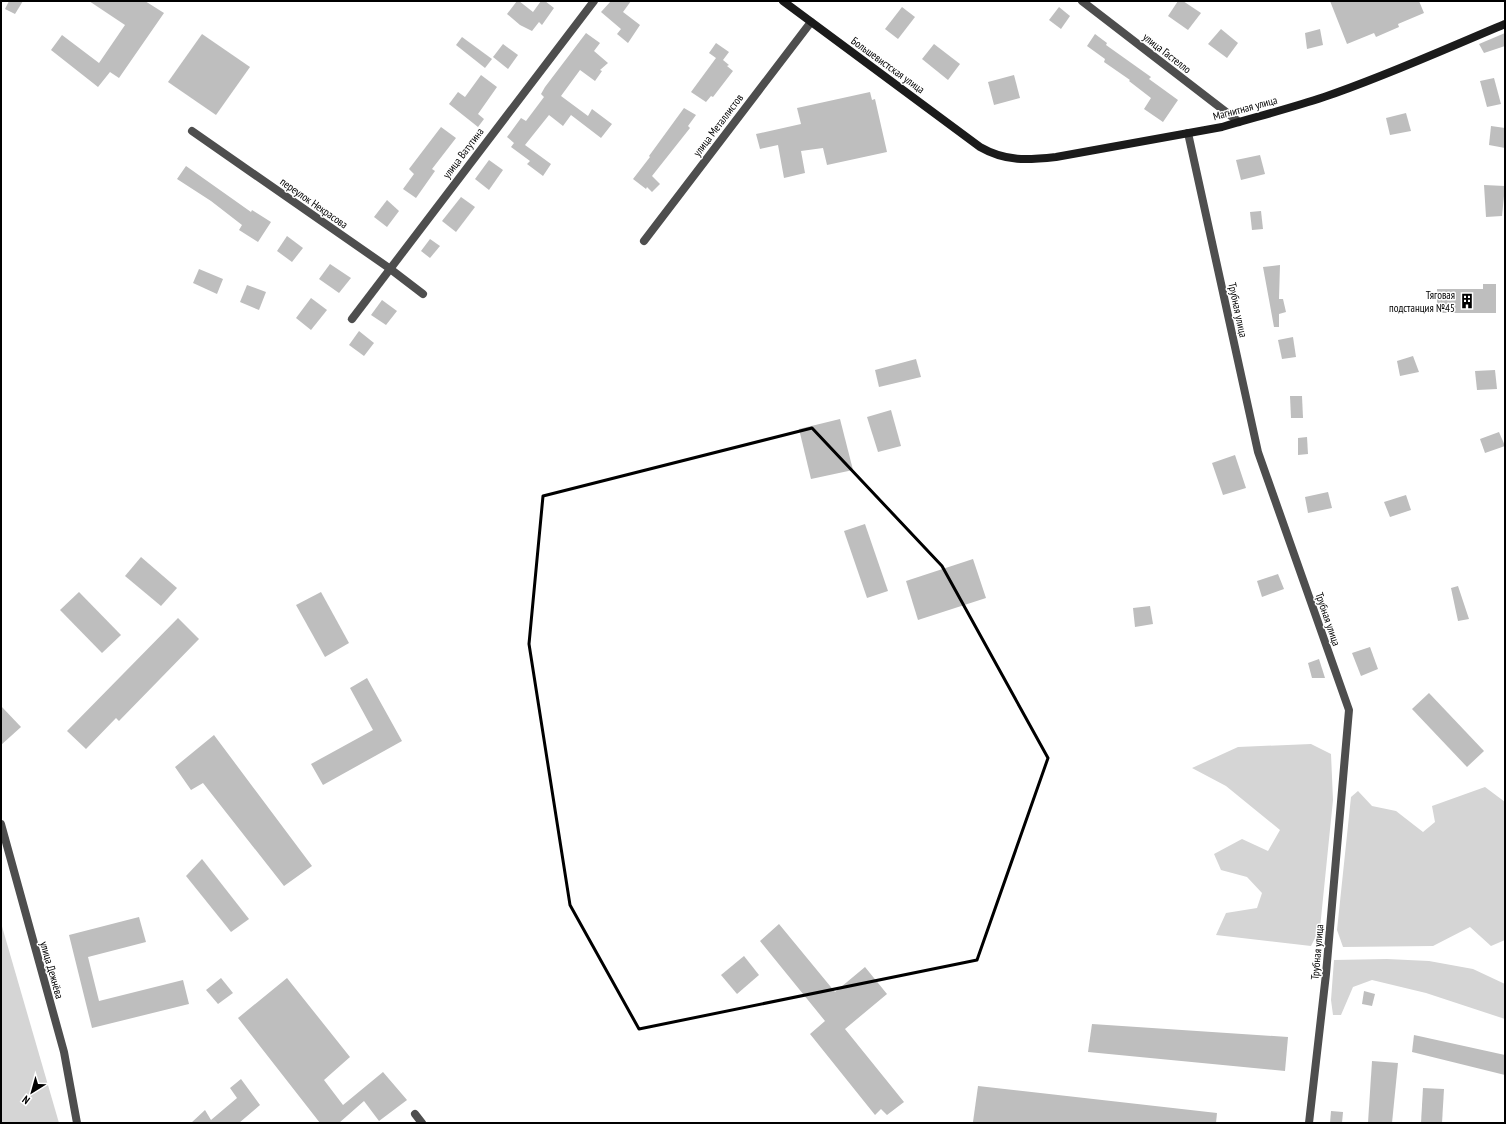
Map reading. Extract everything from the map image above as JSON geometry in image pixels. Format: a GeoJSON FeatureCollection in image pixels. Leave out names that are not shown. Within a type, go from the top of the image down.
{"type":"FeatureCollection","features":[{"type":"Feature","properties":{"kind":"street","name":"улица Ватутина"},"geometry":{"type":"LineString","coordinates":[[352,319],[389,268],[594,1]]}},
{"type":"Feature","properties":{"kind":"street","name":"Большевистская улица"},"geometry":{"type":"LineString","coordinates":[[783,1],[980,147]]}},
{"type":"Feature","properties":{"kind":"street","name":"улица Гастелло"},"geometry":{"type":"LineString","coordinates":[[1082,1],[1239,122]]}},
{"type":"Feature","properties":{"kind":"street","name":"улица Металлистов"},"geometry":{"type":"LineString","coordinates":[[644,241],[811,22]]}},
{"type":"Feature","properties":{"kind":"street","name":"Магнитная улица"},"geometry":{"type":"LineString","coordinates":[[980,147],[993,154],[1010,158],[1032,160],[1222,127],[1324,97],[1505,24]]}},
{"type":"Feature","properties":{"kind":"street","name":"переулок Некрасова"},"geometry":{"type":"LineString","coordinates":[[192,131],[389,268],[423,294]]}},
{"type":"Feature","properties":{"kind":"street","name":"Трубная улица"},"geometry":{"type":"LineString","coordinates":[[1188,133],[1258,452],[1349,710],[1326,974],[1309,1123]]}},
{"type":"Feature","properties":{"kind":"street","name":"улица Дежнёва"},"geometry":{"type":"LineString","coordinates":[[1,824],[64,1052],[77,1123]]}},
{"type":"Feature","properties":{"kind":"street"},"geometry":{"type":"LineString","coordinates":[[415,1114],[422,1123]]}},
{"type":"Feature","properties":{"kind":"highlighted area"},"geometry":{"type":"Polygon","coordinates":[[[812,428],[942,566],[1048,758],[977,960],[639,1029],[570,905],[529,644],[543,496],[812,428]]]}},
{"type":"Feature","properties":{"kind":"shaded area"},"geometry":{"type":"Polygon","coordinates":[[[1311,744],[1331,754],[1333,800],[1320,928],[1311,946],[1216,935],[1226,913],[1257,908],[1262,893],[1247,877],[1221,870],[1214,854],[1242,839],[1268,851],[1280,830],[1226,786],[1192,768],[1238,747],[1311,744]]]}},
{"type":"Feature","properties":{"kind":"shaded area"},"geometry":{"type":"Polygon","coordinates":[[[1485,787],[1505,802],[1505,940],[1491,946],[1470,927],[1433,946],[1343,947],[1337,930],[1351,797],[1358,791],[1372,806],[1396,811],[1423,832],[1435,822],[1432,806],[1485,787]]]}},
{"type":"Feature","properties":{"kind":"shaded area"},"geometry":{"type":"Polygon","coordinates":[[[1,923],[59,1123],[1,1123],[1,923]]]}},
{"type":"Feature","properties":{"kind":"shaded area"},"geometry":{"type":"Polygon","coordinates":[[[1387,959],[1429,961],[1473,969],[1505,984],[1505,1019],[1426,993],[1372,980],[1353,987],[1341,1015],[1333,1015],[1331,1000],[1334,960],[1387,959]]]}},
{"type":"Feature","properties":{"kind":"building"},"geometry":{"type":"Polygon","coordinates":[[[9,1],[23,1],[15,14],[5,9],[9,1]]]}},
{"type":"Feature","properties":{"kind":"building"},"geometry":{"type":"Polygon","coordinates":[[[89,1],[145,1],[164,13],[119,78],[110,72],[98,87],[51,50],[62,35],[99,63],[125,25],[89,1]]]}},
{"type":"Feature","properties":{"kind":"building"},"geometry":{"type":"Polygon","coordinates":[[[517,1],[533,12],[541,1],[545,1],[554,8],[542,25],[539,22],[532,31],[520,25],[507,14],[517,1]]]}},
{"type":"Feature","properties":{"kind":"building"},"geometry":{"type":"Polygon","coordinates":[[[611,1],[631,1],[623,12],[640,25],[628,43],[617,34],[621,29],[601,12],[611,1]]]}},
{"type":"Feature","properties":{"kind":"building"},"geometry":{"type":"Polygon","coordinates":[[[1178,1],[1183,1],[1201,13],[1188,30],[1168,16],[1178,1]]]}},
{"type":"Feature","properties":{"kind":"building"},"geometry":{"type":"Polygon","coordinates":[[[1330,1],[1419,1],[1424,13],[1398,24],[1399,27],[1376,37],[1374,33],[1347,44],[1330,1]]]}},
{"type":"Feature","properties":{"kind":"building"},"geometry":{"type":"Polygon","coordinates":[[[902,7],[915,17],[898,39],[885,29],[902,7]]]}},
{"type":"Feature","properties":{"kind":"building"},"geometry":{"type":"Polygon","coordinates":[[[1059,7],[1070,16],[1061,29],[1049,20],[1059,7]]]}},
{"type":"Feature","properties":{"kind":"building"},"geometry":{"type":"Polygon","coordinates":[[[1221,29],[1238,43],[1227,58],[1208,44],[1221,29]]]}},
{"type":"Feature","properties":{"kind":"building"},"geometry":{"type":"Polygon","coordinates":[[[1320,29],[1323,45],[1307,49],[1305,33],[1320,29]]]}},
{"type":"Feature","properties":{"kind":"building"},"geometry":{"type":"Polygon","coordinates":[[[586,33],[600,43],[594,51],[608,63],[600,70],[602,71],[595,81],[580,70],[561,96],[588,116],[592,109],[612,124],[601,138],[571,115],[563,126],[549,115],[525,145],[551,164],[543,176],[527,164],[530,161],[511,147],[514,143],[507,137],[521,118],[526,121],[544,97],[541,94],[545,87],[586,33]]]}},
{"type":"Feature","properties":{"kind":"building"},"geometry":{"type":"Polygon","coordinates":[[[1505,33],[1505,46],[1484,53],[1479,44],[1505,33]]]}},
{"type":"Feature","properties":{"kind":"building"},"geometry":{"type":"Polygon","coordinates":[[[202,34],[250,67],[216,115],[168,82],[202,34]]]}},
{"type":"Feature","properties":{"kind":"building"},"geometry":{"type":"Polygon","coordinates":[[[1095,34],[1107,43],[1106,45],[1151,77],[1149,79],[1178,100],[1163,122],[1144,109],[1151,98],[1129,81],[1130,80],[1104,62],[1105,59],[1087,46],[1095,34]]]}},
{"type":"Feature","properties":{"kind":"building"},"geometry":{"type":"Polygon","coordinates":[[[462,37],[492,59],[485,68],[456,45],[462,37]]]}},
{"type":"Feature","properties":{"kind":"building"},"geometry":{"type":"Polygon","coordinates":[[[716,43],[729,52],[723,60],[733,71],[713,97],[711,96],[706,102],[691,92],[716,58],[709,53],[716,43]]]}},
{"type":"Feature","properties":{"kind":"building"},"geometry":{"type":"Polygon","coordinates":[[[503,44],[518,55],[508,69],[493,57],[503,44]]]}},
{"type":"Feature","properties":{"kind":"building"},"geometry":{"type":"Polygon","coordinates":[[[934,44],[960,64],[948,80],[922,59],[934,44]]]}},
{"type":"Feature","properties":{"kind":"building"},"geometry":{"type":"Polygon","coordinates":[[[481,75],[497,87],[478,114],[484,119],[478,127],[449,104],[458,92],[465,97],[481,75]]]}},
{"type":"Feature","properties":{"kind":"building"},"geometry":{"type":"Polygon","coordinates":[[[1014,75],[1020,98],[994,105],[988,82],[1014,75]]]}},
{"type":"Feature","properties":{"kind":"building"},"geometry":{"type":"Polygon","coordinates":[[[1494,78],[1501,104],[1487,107],[1480,81],[1494,78]]]}},
{"type":"Feature","properties":{"kind":"building"},"geometry":{"type":"Polygon","coordinates":[[[870,92],[872,100],[875,99],[887,152],[827,165],[823,148],[801,151],[805,173],[784,178],[778,145],[760,149],[756,134],[801,124],[797,108],[870,92]]]}},
{"type":"Feature","properties":{"kind":"building"},"geometry":{"type":"Polygon","coordinates":[[[684,108],[696,115],[688,126],[690,128],[652,176],[660,184],[652,192],[647,187],[646,189],[633,179],[684,108]]]}},
{"type":"Feature","properties":{"kind":"building"},"geometry":{"type":"Polygon","coordinates":[[[1406,113],[1411,131],[1390,135],[1386,118],[1406,113]]]}},
{"type":"Feature","properties":{"kind":"building"},"geometry":{"type":"Polygon","coordinates":[[[1491,126],[1505,128],[1505,148],[1489,145],[1491,126]]]}},
{"type":"Feature","properties":{"kind":"building"},"geometry":{"type":"Polygon","coordinates":[[[441,127],[456,138],[432,169],[435,171],[416,198],[403,189],[414,174],[409,169],[441,127]]]}},
{"type":"Feature","properties":{"kind":"building"},"geometry":{"type":"Polygon","coordinates":[[[1260,155],[1265,174],[1241,180],[1236,160],[1260,155]]]}},
{"type":"Feature","properties":{"kind":"building"},"geometry":{"type":"Polygon","coordinates":[[[489,160],[503,170],[489,190],[475,179],[489,160]]]}},
{"type":"Feature","properties":{"kind":"building"},"geometry":{"type":"Polygon","coordinates":[[[186,166],[251,212],[252,210],[271,222],[258,242],[239,230],[242,225],[211,201],[177,179],[186,166]]]}},
{"type":"Feature","properties":{"kind":"building"},"geometry":{"type":"Polygon","coordinates":[[[1484,185],[1505,186],[1502,216],[1486,217],[1484,185]]]}},
{"type":"Feature","properties":{"kind":"building"},"geometry":{"type":"Polygon","coordinates":[[[461,197],[475,207],[456,232],[442,221],[461,197]]]}},
{"type":"Feature","properties":{"kind":"building"},"geometry":{"type":"Polygon","coordinates":[[[387,200],[399,211],[387,227],[374,217],[387,200]]]}},
{"type":"Feature","properties":{"kind":"building"},"geometry":{"type":"Polygon","coordinates":[[[1261,211],[1263,229],[1252,230],[1250,212],[1261,211]]]}},
{"type":"Feature","properties":{"kind":"building"},"geometry":{"type":"Polygon","coordinates":[[[287,236],[303,248],[292,262],[277,251],[287,236]]]}},
{"type":"Feature","properties":{"kind":"building"},"geometry":{"type":"Polygon","coordinates":[[[430,239],[440,246],[430,258],[421,251],[430,239]]]}},
{"type":"Feature","properties":{"kind":"building"},"geometry":{"type":"Polygon","coordinates":[[[330,264],[351,278],[339,293],[319,279],[330,264]]]}},
{"type":"Feature","properties":{"kind":"building"},"geometry":{"type":"Polygon","coordinates":[[[1280,265],[1279,299],[1283,299],[1286,312],[1279,314],[1279,327],[1274,327],[1263,267],[1280,265]]]}},
{"type":"Feature","properties":{"kind":"building"},"geometry":{"type":"Polygon","coordinates":[[[199,269],[223,279],[217,294],[193,283],[199,269]]]}},
{"type":"Feature","properties":{"kind":"building","name":"Тяговая подстанция №45"},"geometry":{"type":"Polygon","coordinates":[[[1483,284],[1496,284],[1496,313],[1437,313],[1437,289],[1483,289],[1483,284]]]}},
{"type":"Feature","properties":{"kind":"building"},"geometry":{"type":"Polygon","coordinates":[[[247,285],[266,292],[259,310],[240,302],[247,285]]]}},
{"type":"Feature","properties":{"kind":"building"},"geometry":{"type":"Polygon","coordinates":[[[311,298],[327,310],[311,330],[296,318],[311,298]]]}},
{"type":"Feature","properties":{"kind":"building"},"geometry":{"type":"Polygon","coordinates":[[[382,300],[397,311],[386,325],[371,315],[382,300]]]}},
{"type":"Feature","properties":{"kind":"building"},"geometry":{"type":"Polygon","coordinates":[[[359,331],[374,343],[364,356],[349,345],[359,331]]]}},
{"type":"Feature","properties":{"kind":"building"},"geometry":{"type":"Polygon","coordinates":[[[1293,337],[1296,357],[1282,359],[1278,340],[1293,337]]]}},
{"type":"Feature","properties":{"kind":"building"},"geometry":{"type":"Polygon","coordinates":[[[1413,356],[1419,372],[1400,376],[1397,361],[1413,356]]]}},
{"type":"Feature","properties":{"kind":"building"},"geometry":{"type":"Polygon","coordinates":[[[916,359],[921,377],[879,387],[875,370],[916,359]]]}},
{"type":"Feature","properties":{"kind":"building"},"geometry":{"type":"Polygon","coordinates":[[[1495,370],[1497,389],[1477,390],[1475,371],[1495,370]]]}},
{"type":"Feature","properties":{"kind":"building"},"geometry":{"type":"Polygon","coordinates":[[[1290,396],[1302,396],[1303,418],[1291,418],[1290,396]]]}},
{"type":"Feature","properties":{"kind":"building"},"geometry":{"type":"Polygon","coordinates":[[[891,410],[901,446],[878,452],[867,417],[891,410]]]}},
{"type":"Feature","properties":{"kind":"building"},"geometry":{"type":"Polygon","coordinates":[[[840,419],[853,470],[811,479],[799,429],[840,419]]]}},
{"type":"Feature","properties":{"kind":"building"},"geometry":{"type":"Polygon","coordinates":[[[1499,432],[1505,446],[1485,453],[1480,439],[1499,432]]]}},
{"type":"Feature","properties":{"kind":"building"},"geometry":{"type":"Polygon","coordinates":[[[1307,437],[1308,454],[1298,455],[1298,438],[1307,437]]]}},
{"type":"Feature","properties":{"kind":"building"},"geometry":{"type":"Polygon","coordinates":[[[1235,455],[1246,488],[1223,495],[1212,463],[1235,455]]]}},
{"type":"Feature","properties":{"kind":"building"},"geometry":{"type":"Polygon","coordinates":[[[1328,492],[1332,508],[1308,513],[1305,497],[1328,492]]]}},
{"type":"Feature","properties":{"kind":"building"},"geometry":{"type":"Polygon","coordinates":[[[1406,495],[1411,510],[1390,517],[1384,502],[1406,495]]]}},
{"type":"Feature","properties":{"kind":"building"},"geometry":{"type":"Polygon","coordinates":[[[865,524],[888,591],[867,598],[844,531],[865,524]]]}},
{"type":"Feature","properties":{"kind":"building"},"geometry":{"type":"Polygon","coordinates":[[[141,557],[177,588],[161,606],[125,576],[141,557]]]}},
{"type":"Feature","properties":{"kind":"building"},"geometry":{"type":"Polygon","coordinates":[[[973,559],[986,598],[918,620],[906,581],[973,559]]]}},
{"type":"Feature","properties":{"kind":"building"},"geometry":{"type":"Polygon","coordinates":[[[1278,574],[1284,589],[1262,597],[1257,581],[1278,574]]]}},
{"type":"Feature","properties":{"kind":"building"},"geometry":{"type":"Polygon","coordinates":[[[1458,586],[1469,619],[1458,621],[1451,588],[1458,586]]]}},
{"type":"Feature","properties":{"kind":"building"},"geometry":{"type":"Polygon","coordinates":[[[79,592],[121,635],[102,653],[60,610],[79,592]]]}},
{"type":"Feature","properties":{"kind":"building"},"geometry":{"type":"Polygon","coordinates":[[[321,592],[349,643],[325,657],[296,605],[321,592]]]}},
{"type":"Feature","properties":{"kind":"building"},"geometry":{"type":"Polygon","coordinates":[[[1150,606],[1153,624],[1135,627],[1133,608],[1150,606]]]}},
{"type":"Feature","properties":{"kind":"building"},"geometry":{"type":"Polygon","coordinates":[[[178,618],[199,639],[119,721],[116,718],[86,749],[67,731],[178,618]]]}},
{"type":"Feature","properties":{"kind":"building"},"geometry":{"type":"Polygon","coordinates":[[[1370,647],[1378,669],[1361,676],[1352,653],[1370,647]]]}},
{"type":"Feature","properties":{"kind":"building"},"geometry":{"type":"Polygon","coordinates":[[[1319,659],[1325,678],[1312,678],[1308,663],[1319,659]]]}},
{"type":"Feature","properties":{"kind":"building"},"geometry":{"type":"Polygon","coordinates":[[[367,678],[402,741],[323,785],[311,764],[373,730],[350,688],[367,678]]]}},
{"type":"Feature","properties":{"kind":"building"},"geometry":{"type":"Polygon","coordinates":[[[1429,693],[1484,751],[1467,767],[1412,709],[1429,693]]]}},
{"type":"Feature","properties":{"kind":"building"},"geometry":{"type":"Polygon","coordinates":[[[1,706],[21,727],[1,745],[1,706]]]}},
{"type":"Feature","properties":{"kind":"building"},"geometry":{"type":"Polygon","coordinates":[[[214,735],[312,866],[284,886],[203,783],[191,790],[175,767],[214,735]]]}},
{"type":"Feature","properties":{"kind":"building"},"geometry":{"type":"Polygon","coordinates":[[[202,859],[249,919],[231,932],[186,876],[202,859]]]}},
{"type":"Feature","properties":{"kind":"building"},"geometry":{"type":"Polygon","coordinates":[[[139,917],[146,942],[88,957],[99,1001],[183,980],[189,1004],[92,1028],[69,935],[139,917]]]}},
{"type":"Feature","properties":{"kind":"building"},"geometry":{"type":"Polygon","coordinates":[[[779,924],[835,992],[865,967],[887,994],[845,1029],[904,1102],[887,1115],[881,1109],[875,1115],[810,1034],[825,1021],[760,941],[779,924]]]}},
{"type":"Feature","properties":{"kind":"building"},"geometry":{"type":"Polygon","coordinates":[[[744,956],[759,975],[737,994],[721,975],[744,956]]]}},
{"type":"Feature","properties":{"kind":"building"},"geometry":{"type":"Polygon","coordinates":[[[221,978],[233,993],[218,1004],[206,990],[221,978]]]}},
{"type":"Feature","properties":{"kind":"building"},"geometry":{"type":"Polygon","coordinates":[[[287,978],[350,1057],[324,1080],[343,1105],[383,1072],[407,1100],[379,1121],[364,1101],[339,1123],[320,1123],[238,1018],[287,978]]]}},
{"type":"Feature","properties":{"kind":"building"},"geometry":{"type":"Polygon","coordinates":[[[1364,991],[1375,994],[1372,1006],[1362,1004],[1364,991]]]}},
{"type":"Feature","properties":{"kind":"building"},"geometry":{"type":"Polygon","coordinates":[[[1092,1024],[1288,1037],[1285,1071],[1088,1052],[1092,1024]]]}},
{"type":"Feature","properties":{"kind":"building"},"geometry":{"type":"Polygon","coordinates":[[[1414,1035],[1505,1055],[1505,1075],[1412,1052],[1414,1035]]]}},
{"type":"Feature","properties":{"kind":"building"},"geometry":{"type":"Polygon","coordinates":[[[1372,1061],[1398,1063],[1392,1123],[1368,1123],[1372,1061]]]}},
{"type":"Feature","properties":{"kind":"building"},"geometry":{"type":"Polygon","coordinates":[[[241,1079],[260,1105],[239,1123],[191,1123],[205,1110],[211,1120],[237,1098],[230,1088],[241,1079]]]}},
{"type":"Feature","properties":{"kind":"building"},"geometry":{"type":"Polygon","coordinates":[[[978,1086],[1217,1113],[1216,1123],[973,1122],[978,1086]]]}},
{"type":"Feature","properties":{"kind":"building"},"geometry":{"type":"Polygon","coordinates":[[[1423,1088],[1444,1089],[1442,1123],[1421,1123],[1423,1088]]]}},
{"type":"Feature","properties":{"kind":"building"},"geometry":{"type":"Polygon","coordinates":[[[1331,1111],[1343,1112],[1342,1123],[1330,1123],[1331,1111]]]}},
{"type":"Feature","properties":{"kind":"place","name":"Тяговая подстанция №45"},"geometry":{"type":"Point","coordinates":[1467,301]}}]}
